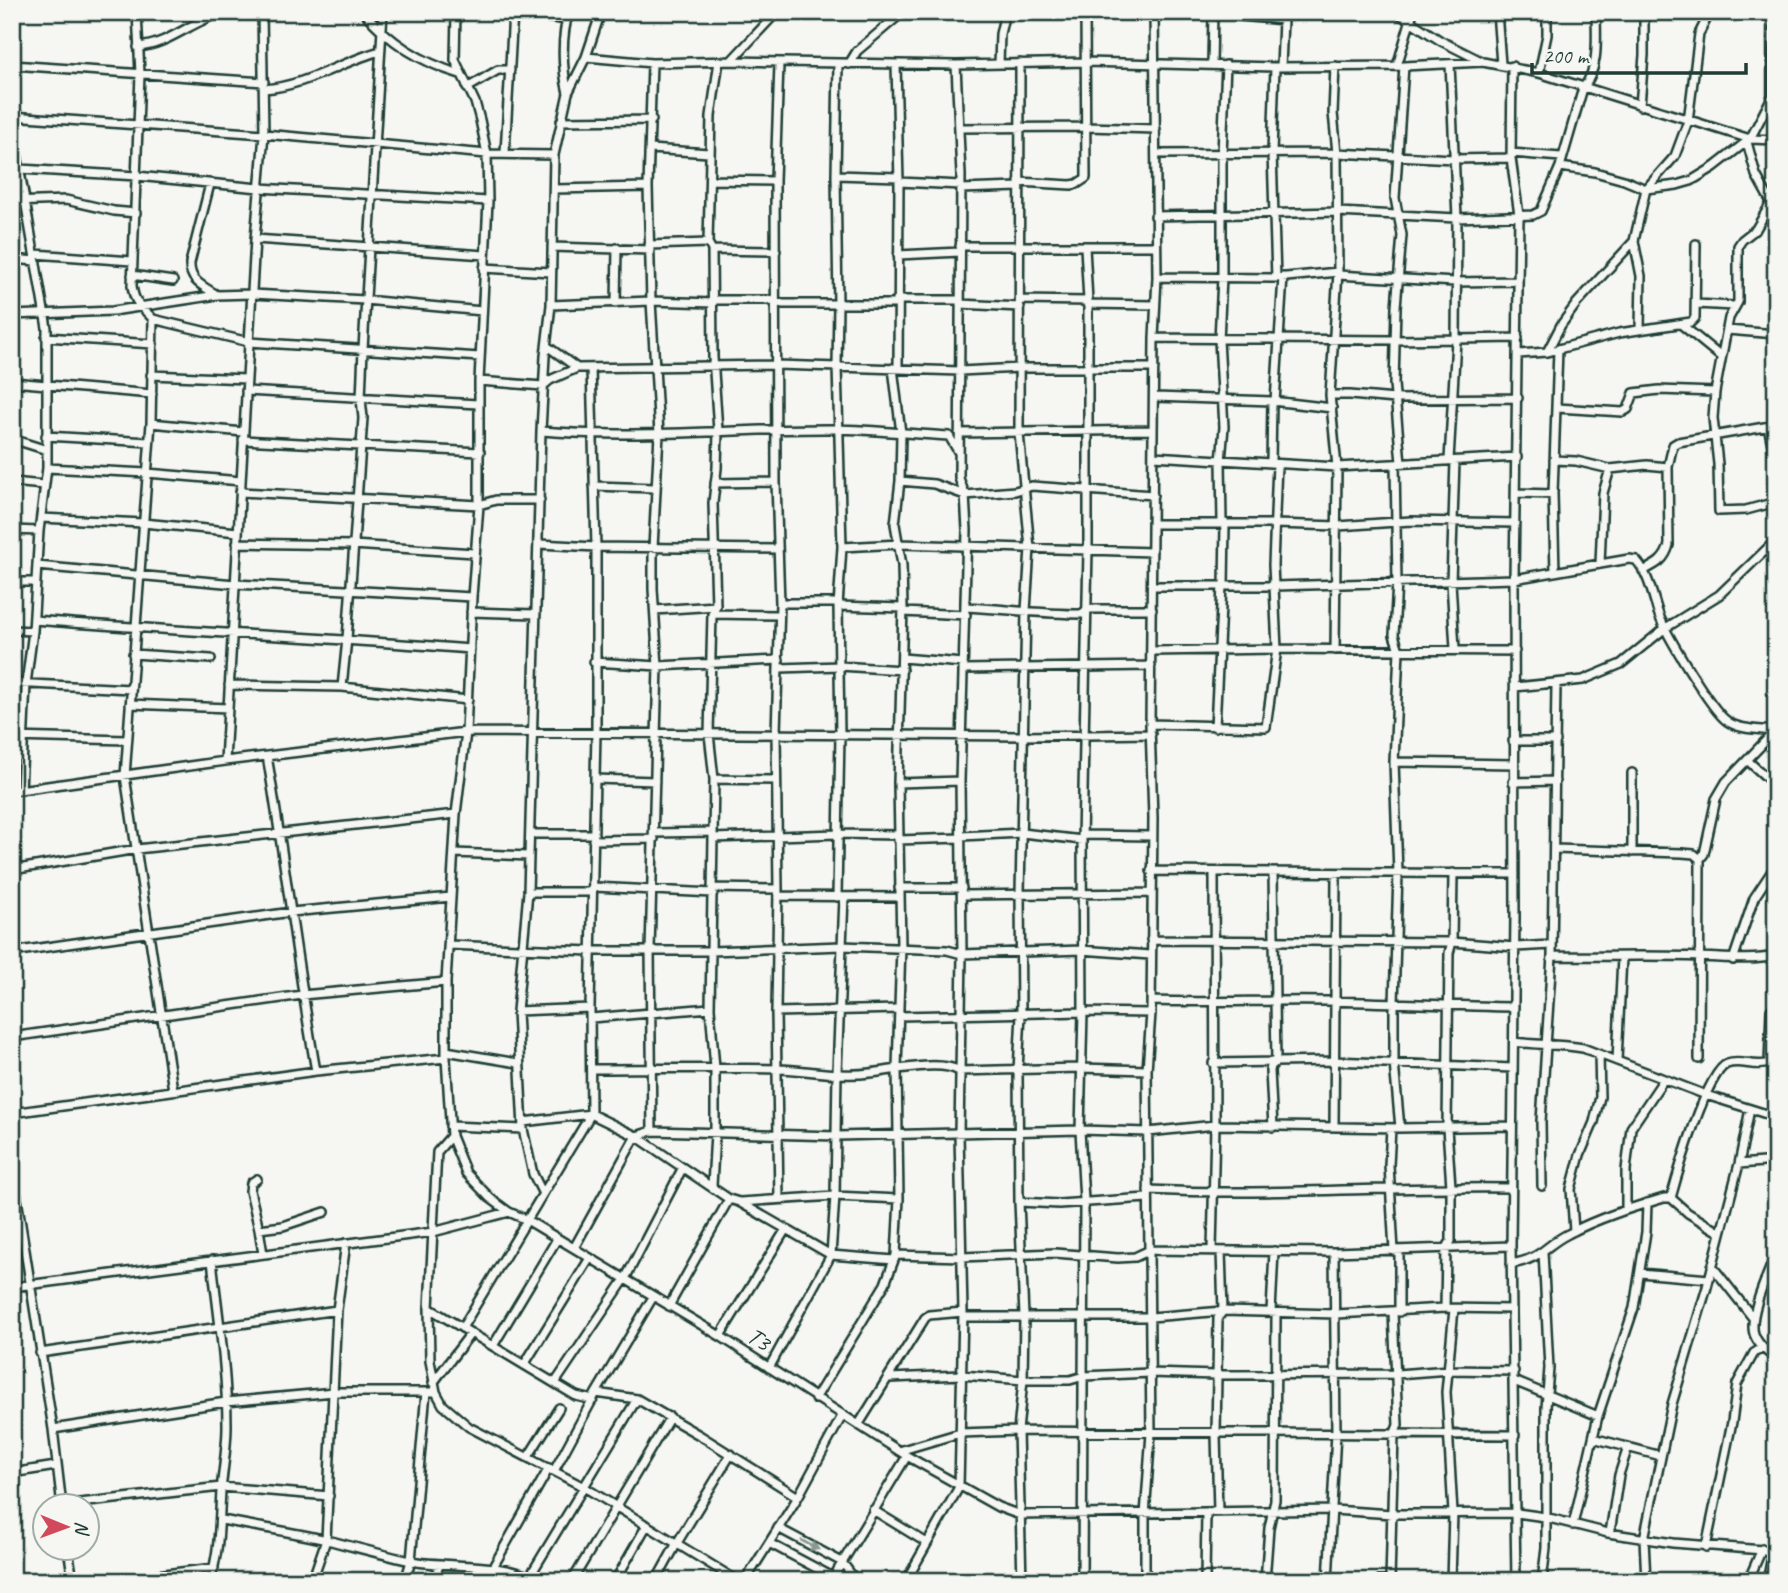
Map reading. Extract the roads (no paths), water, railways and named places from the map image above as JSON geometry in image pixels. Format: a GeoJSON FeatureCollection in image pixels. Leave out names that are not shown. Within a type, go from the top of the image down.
{"type":"FeatureCollection","features":[{"type":"Feature","properties":{"kind":"street"},"geometry":{"type":"LineString","coordinates":[[137,12],[140,74],[132,275],[134,299],[139,307],[153,319],[250,342],[480,356]]}},
{"type":"Feature","properties":{"kind":"street"},"geometry":{"type":"LineString","coordinates":[[138,47],[157,44],[204,18],[225,12]]}},
{"type":"Feature","properties":{"kind":"street"},"geometry":{"type":"LineString","coordinates":[[225,761],[246,379],[264,134],[262,12]]}},
{"type":"Feature","properties":{"kind":"street"},"geometry":{"type":"LineString","coordinates":[[364,12],[381,32],[396,44],[460,74]]}},
{"type":"Feature","properties":{"kind":"street"},"geometry":{"type":"LineString","coordinates":[[342,687],[348,639],[363,418],[363,349],[383,12]]}},
{"type":"Feature","properties":{"kind":"street","name":"T3"},"geometry":{"type":"LineString","coordinates":[[456,12],[454,51],[460,74],[475,102],[487,154],[488,201],[478,381],[479,505],[474,553],[466,732],[456,814],[446,982],[446,1054],[451,1136],[466,1173],[509,1212],[527,1220],[720,1336],[815,1399],[959,1487],[1020,1515]]}},
{"type":"Feature","properties":{"kind":"street"},"geometry":{"type":"LineString","coordinates":[[505,153],[513,12],[568,16],[565,72],[568,93]]}},
{"type":"Feature","properties":{"kind":"street"},"geometry":{"type":"LineString","coordinates":[[542,1192],[533,1174],[523,1126],[517,1011],[530,834],[541,430],[551,305],[554,155],[568,93],[586,57],[601,12]]}},
{"type":"Feature","properties":{"kind":"street"},"geometry":{"type":"LineString","coordinates":[[731,61],[777,12]]}},
{"type":"Feature","properties":{"kind":"street"},"geometry":{"type":"LineString","coordinates":[[849,64],[858,51],[903,12]]}},
{"type":"Feature","properties":{"kind":"street"},"geometry":{"type":"LineString","coordinates":[[999,64],[1000,34],[1005,12]]}},
{"type":"Feature","properties":{"kind":"street"},"geometry":{"type":"LineString","coordinates":[[836,175],[961,187],[1071,185],[1084,181],[1087,127],[1085,12]]}},
{"type":"Feature","properties":{"kind":"street"},"geometry":{"type":"LineString","coordinates":[[1145,1581],[1145,1515],[1151,1433],[1147,1070],[1151,1013],[1150,724],[1157,277],[1154,12]]}},
{"type":"Feature","properties":{"kind":"street"},"geometry":{"type":"LineString","coordinates":[[1212,65],[1213,12]]}},
{"type":"Feature","properties":{"kind":"street"},"geometry":{"type":"LineString","coordinates":[[1396,12],[1409,22],[1483,62]]}},
{"type":"Feature","properties":{"kind":"street"},"geometry":{"type":"LineString","coordinates":[[1400,1128],[1394,1063],[1398,873],[1394,762],[1399,650],[1394,635],[1398,463],[1395,340],[1402,235],[1395,198],[1401,66],[1413,12]]}},
{"type":"Feature","properties":{"kind":"street"},"geometry":{"type":"LineString","coordinates":[[1497,12],[1501,64]]}},
{"type":"Feature","properties":{"kind":"street"},"geometry":{"type":"LineString","coordinates":[[1539,73],[1546,36],[1547,12]]}},
{"type":"Feature","properties":{"kind":"street"},"geometry":{"type":"LineString","coordinates":[[1155,216],[1338,212],[1457,218],[1533,215],[1541,211],[1560,167],[1583,88],[1593,70],[1596,12]]}},
{"type":"Feature","properties":{"kind":"street"},"geometry":{"type":"LineString","coordinates":[[1640,106],[1644,12]]}},
{"type":"Feature","properties":{"kind":"street"},"geometry":{"type":"LineString","coordinates":[[1640,329],[1641,276],[1634,241],[1646,189],[1675,156],[1688,121],[1699,34],[1710,12]]}},
{"type":"Feature","properties":{"kind":"street"},"geometry":{"type":"LineString","coordinates":[[1150,724],[1266,727],[1277,649],[1273,565],[1273,401],[1279,340],[1280,278],[1272,153],[1282,16],[1240,16]]}},
{"type":"Feature","properties":{"kind":"street"},"geometry":{"type":"LineString","coordinates":[[1560,167],[1595,172],[1646,189],[1677,185],[1691,181],[1749,141],[1774,94],[1773,32],[1776,18]]}},
{"type":"Feature","properties":{"kind":"street"},"geometry":{"type":"LineString","coordinates":[[12,65],[264,85],[296,83],[360,56],[380,51]]}},
{"type":"Feature","properties":{"kind":"street"},"geometry":{"type":"LineString","coordinates":[[586,57],[652,63],[731,61],[779,64],[956,65],[1086,62],[1278,67],[1483,62],[1539,73],[1749,141],[1776,140]]}},
{"type":"Feature","properties":{"kind":"street"},"geometry":{"type":"LineString","coordinates":[[712,1186],[715,1068],[710,1008],[714,779],[709,734],[718,431],[709,153],[719,61]]}},
{"type":"Feature","properties":{"kind":"street"},"geometry":{"type":"LineString","coordinates":[[652,63],[648,187],[659,434],[653,548],[658,666],[650,950],[653,1131]]}},
{"type":"Feature","properties":{"kind":"street"},"geometry":{"type":"LineString","coordinates":[[1020,63],[1019,433],[1030,548],[1026,611],[1018,1071],[1019,1202],[1024,1316],[1023,1380],[1018,1431],[1022,1581]]}},
{"type":"Feature","properties":{"kind":"street"},"geometry":{"type":"LineString","coordinates":[[779,64],[775,181],[776,482],[780,603],[776,733],[779,1199]]}},
{"type":"Feature","properties":{"kind":"street"},"geometry":{"type":"LineString","coordinates":[[769,1368],[831,1255],[835,1196],[842,946],[837,834],[840,734],[838,604],[842,547],[837,366],[838,64]]}},
{"type":"Feature","properties":{"kind":"street"},"geometry":{"type":"LineString","coordinates":[[815,1399],[885,1284],[895,1257],[899,1199],[897,1068],[901,947],[898,783],[903,610],[900,544],[895,524],[900,481],[901,433],[895,368],[899,179],[896,64]]}},
{"type":"Feature","properties":{"kind":"street"},"geometry":{"type":"LineString","coordinates":[[1450,64],[1457,218],[1451,582],[1455,649]]}},
{"type":"Feature","properties":{"kind":"street"},"geometry":{"type":"LineString","coordinates":[[906,1581],[959,1487],[963,1315],[959,1134],[962,1014],[960,781],[966,548],[965,495],[960,478],[959,453],[961,187],[956,65]]}},
{"type":"Feature","properties":{"kind":"street"},"geometry":{"type":"LineString","coordinates":[[1215,727],[1223,586],[1221,461],[1224,427],[1219,340],[1226,65]]}},
{"type":"Feature","properties":{"kind":"street"},"geometry":{"type":"LineString","coordinates":[[1335,66],[1333,104],[1337,153],[1338,274],[1330,395],[1337,467],[1335,650]]}},
{"type":"Feature","properties":{"kind":"street"},"geometry":{"type":"LineString","coordinates":[[1473,1581],[1516,1580],[1511,1188],[1519,215],[1511,155],[1512,66]]}},
{"type":"Feature","properties":{"kind":"street"},"geometry":{"type":"LineString","coordinates":[[467,88],[498,70],[510,70]]}},
{"type":"Feature","properties":{"kind":"street"},"geometry":{"type":"LineString","coordinates":[[12,116],[264,134],[487,154],[554,155]]}},
{"type":"Feature","properties":{"kind":"street"},"geometry":{"type":"LineString","coordinates":[[561,121],[652,120]]}},
{"type":"Feature","properties":{"kind":"street"},"geometry":{"type":"LineString","coordinates":[[12,124],[13,144],[26,202],[44,315],[47,450],[17,791],[225,761],[466,732],[1024,736],[1151,734]]}},
{"type":"Feature","properties":{"kind":"street"},"geometry":{"type":"LineString","coordinates":[[959,128],[1156,129]]}},
{"type":"Feature","properties":{"kind":"street"},"geometry":{"type":"LineString","coordinates":[[1749,141],[1756,175],[1776,212]]}},
{"type":"Feature","properties":{"kind":"street"},"geometry":{"type":"LineString","coordinates":[[650,149],[709,153]]}},
{"type":"Feature","properties":{"kind":"street"},"geometry":{"type":"LineString","coordinates":[[1156,153],[1337,153],[1454,159],[1511,155],[1561,157]]}},
{"type":"Feature","properties":{"kind":"street"},"geometry":{"type":"LineString","coordinates":[[20,169],[137,176],[259,188],[488,201]]}},
{"type":"Feature","properties":{"kind":"street"},"geometry":{"type":"LineString","coordinates":[[710,180],[775,181]]}},
{"type":"Feature","properties":{"kind":"street"},"geometry":{"type":"LineString","coordinates":[[210,184],[189,274],[217,295]]}},
{"type":"Feature","properties":{"kind":"street"},"geometry":{"type":"LineString","coordinates":[[554,189],[648,187]]}},
{"type":"Feature","properties":{"kind":"street"},"geometry":{"type":"LineString","coordinates":[[12,202],[66,200],[136,213]]}},
{"type":"Feature","properties":{"kind":"street"},"geometry":{"type":"LineString","coordinates":[[1771,203],[1756,229],[1738,246],[1738,302],[1734,306],[1721,357],[1715,393],[1714,436],[1718,464],[1719,511],[1746,510],[1776,502]]}},
{"type":"Feature","properties":{"kind":"street"},"geometry":{"type":"LineString","coordinates":[[255,239],[485,255]]}},
{"type":"Feature","properties":{"kind":"street"},"geometry":{"type":"LineString","coordinates":[[1547,352],[1561,325],[1577,303],[1634,241]]}},
{"type":"Feature","properties":{"kind":"street"},"geometry":{"type":"LineString","coordinates":[[1518,354],[1547,352],[1640,329],[1682,324],[1695,318],[1696,244]]}},
{"type":"Feature","properties":{"kind":"street"},"geometry":{"type":"LineString","coordinates":[[898,255],[960,249],[1156,246]]}},
{"type":"Feature","properties":{"kind":"street"},"geometry":{"type":"LineString","coordinates":[[552,247],[710,247],[776,251]]}},
{"type":"Feature","properties":{"kind":"street"},"geometry":{"type":"LineString","coordinates":[[1082,1581],[1081,1432],[1084,1376],[1080,1068],[1083,1012],[1082,837],[1088,549],[1088,303],[1085,247]]}},
{"type":"Feature","properties":{"kind":"street"},"geometry":{"type":"LineString","coordinates":[[616,303],[617,248]]}},
{"type":"Feature","properties":{"kind":"street"},"geometry":{"type":"LineString","coordinates":[[12,259],[35,257],[132,261]]}},
{"type":"Feature","properties":{"kind":"street"},"geometry":{"type":"LineString","coordinates":[[484,268],[551,271]]}},
{"type":"Feature","properties":{"kind":"street"},"geometry":{"type":"LineString","coordinates":[[1157,277],[1280,278],[1338,274],[1455,282],[1518,281]]}},
{"type":"Feature","properties":{"kind":"street"},"geometry":{"type":"LineString","coordinates":[[132,275],[173,281]]}},
{"type":"Feature","properties":{"kind":"street"},"geometry":{"type":"LineString","coordinates":[[12,315],[139,307],[217,295],[252,294],[366,300],[482,311]]}},
{"type":"Feature","properties":{"kind":"street"},"geometry":{"type":"LineString","coordinates":[[551,305],[766,300],[775,303],[838,304],[960,302],[1155,305]]}},
{"type":"Feature","properties":{"kind":"street"},"geometry":{"type":"LineString","coordinates":[[1696,304],[1734,306]]}},
{"type":"Feature","properties":{"kind":"street"},"geometry":{"type":"LineString","coordinates":[[153,319],[151,423],[125,776],[173,1090]]}},
{"type":"Feature","properties":{"kind":"street"},"geometry":{"type":"LineString","coordinates":[[1682,324],[1721,357]]}},
{"type":"Feature","properties":{"kind":"street"},"geometry":{"type":"LineString","coordinates":[[1727,330],[1776,334]]}},
{"type":"Feature","properties":{"kind":"street"},"geometry":{"type":"LineString","coordinates":[[46,337],[153,344]]}},
{"type":"Feature","properties":{"kind":"street"},"geometry":{"type":"LineString","coordinates":[[1154,338],[1518,338]]}},
{"type":"Feature","properties":{"kind":"street"},"geometry":{"type":"LineString","coordinates":[[547,346],[577,368]]}},
{"type":"Feature","properties":{"kind":"street"},"geometry":{"type":"LineString","coordinates":[[1555,572],[1553,494],[1558,349]]}},
{"type":"Feature","properties":{"kind":"street"},"geometry":{"type":"LineString","coordinates":[[478,381],[543,386],[562,373],[577,368],[777,365],[960,371],[1154,368]]}},
{"type":"Feature","properties":{"kind":"street"},"geometry":{"type":"LineString","coordinates":[[462,1328],[591,1114],[590,1008],[596,732],[592,368]]}},
{"type":"Feature","properties":{"kind":"street"},"geometry":{"type":"LineString","coordinates":[[151,375],[246,379]]}},
{"type":"Feature","properties":{"kind":"street"},"geometry":{"type":"LineString","coordinates":[[12,382],[152,394]]}},
{"type":"Feature","properties":{"kind":"street"},"geometry":{"type":"LineString","coordinates":[[1557,408],[1623,412],[1628,409],[1634,393],[1659,390],[1715,393]]}},
{"type":"Feature","properties":{"kind":"street"},"geometry":{"type":"LineString","coordinates":[[246,391],[478,404]]}},
{"type":"Feature","properties":{"kind":"street"},"geometry":{"type":"LineString","coordinates":[[1330,395],[1395,399],[1518,398]]}},
{"type":"Feature","properties":{"kind":"street"},"geometry":{"type":"LineString","coordinates":[[1155,397],[1273,401],[1332,408]]}},
{"type":"Feature","properties":{"kind":"street"},"geometry":{"type":"LineString","coordinates":[[151,423],[243,436],[361,447],[480,452]]}},
{"type":"Feature","properties":{"kind":"street"},"geometry":{"type":"LineString","coordinates":[[1643,571],[1661,562],[1667,554],[1668,467],[1673,446],[1678,442],[1772,425],[1776,464]]}},
{"type":"Feature","properties":{"kind":"street"},"geometry":{"type":"LineString","coordinates":[[541,430],[594,435],[838,429],[949,436],[959,453]]}},
{"type":"Feature","properties":{"kind":"street"},"geometry":{"type":"LineString","coordinates":[[959,433],[1153,430]]}},
{"type":"Feature","properties":{"kind":"street"},"geometry":{"type":"LineString","coordinates":[[46,436],[149,442]]}},
{"type":"Feature","properties":{"kind":"street"},"geometry":{"type":"LineString","coordinates":[[12,439],[47,450]]}},
{"type":"Feature","properties":{"kind":"street"},"geometry":{"type":"LineString","coordinates":[[1153,456],[1337,467],[1517,457]]}},
{"type":"Feature","properties":{"kind":"street"},"geometry":{"type":"LineString","coordinates":[[1554,460],[1576,461],[1609,469],[1647,465],[1668,467]]}},
{"type":"Feature","properties":{"kind":"street"},"geometry":{"type":"LineString","coordinates":[[47,468],[241,481]]}},
{"type":"Feature","properties":{"kind":"street"},"geometry":{"type":"LineString","coordinates":[[1600,564],[1603,493],[1609,469]]}},
{"type":"Feature","properties":{"kind":"street"},"geometry":{"type":"LineString","coordinates":[[900,481],[934,484],[965,495],[1014,491],[1025,487],[1153,495]]}},
{"type":"Feature","properties":{"kind":"street"},"geometry":{"type":"LineString","coordinates":[[12,482],[44,485]]}},
{"type":"Feature","properties":{"kind":"street"},"geometry":{"type":"LineString","coordinates":[[715,483],[776,482]]}},
{"type":"Feature","properties":{"kind":"street"},"geometry":{"type":"LineString","coordinates":[[594,486],[655,488]]}},
{"type":"Feature","properties":{"kind":"street"},"geometry":{"type":"LineString","coordinates":[[240,492],[479,505],[496,500],[540,499]]}},
{"type":"Feature","properties":{"kind":"street"},"geometry":{"type":"LineString","coordinates":[[1516,493],[1553,494]]}},
{"type":"Feature","properties":{"kind":"street"},"geometry":{"type":"LineString","coordinates":[[41,518],[143,523],[238,532]]}},
{"type":"Feature","properties":{"kind":"street"},"geometry":{"type":"LineString","coordinates":[[1154,524],[1338,526],[1411,521],[1515,523]]}},
{"type":"Feature","properties":{"kind":"street"},"geometry":{"type":"LineString","coordinates":[[12,530],[39,531]]}},
{"type":"Feature","properties":{"kind":"street"},"geometry":{"type":"LineString","coordinates":[[1515,687],[1583,680],[1621,664],[1664,629],[1719,595],[1776,540]]}},
{"type":"Feature","properties":{"kind":"street"},"geometry":{"type":"LineString","coordinates":[[237,543],[353,545],[474,553]]}},
{"type":"Feature","properties":{"kind":"street"},"geometry":{"type":"LineString","coordinates":[[539,544],[778,549]]}},
{"type":"Feature","properties":{"kind":"street"},"geometry":{"type":"LineString","coordinates":[[842,547],[900,544],[1153,552]]}},
{"type":"Feature","properties":{"kind":"street"},"geometry":{"type":"LineString","coordinates":[[1153,586],[1275,586],[1514,579],[1636,560],[1643,571],[1664,629],[1707,697],[1725,720],[1737,726],[1775,731]]}},
{"type":"Feature","properties":{"kind":"street"},"geometry":{"type":"LineString","coordinates":[[37,566],[235,584],[472,597]]}},
{"type":"Feature","properties":{"kind":"street"},"geometry":{"type":"LineString","coordinates":[[12,582],[37,582]]}},
{"type":"Feature","properties":{"kind":"street"},"geometry":{"type":"LineString","coordinates":[[780,603],[838,604],[903,610],[1026,611],[1042,614],[1082,614],[1087,609],[1152,609]]}},
{"type":"Feature","properties":{"kind":"street"},"geometry":{"type":"LineString","coordinates":[[655,610],[714,610],[779,615]]}},
{"type":"Feature","properties":{"kind":"street"},"geometry":{"type":"LineString","coordinates":[[471,611],[536,614]]}},
{"type":"Feature","properties":{"kind":"street"},"geometry":{"type":"LineString","coordinates":[[34,620],[135,629],[348,639],[470,649]]}},
{"type":"Feature","properties":{"kind":"street"},"geometry":{"type":"LineString","coordinates":[[12,630],[33,631]]}},
{"type":"Feature","properties":{"kind":"street"},"geometry":{"type":"LineString","coordinates":[[1152,651],[1515,651]]}},
{"type":"Feature","properties":{"kind":"street"},"geometry":{"type":"LineString","coordinates":[[133,654],[211,659]]}},
{"type":"Feature","properties":{"kind":"street"},"geometry":{"type":"LineString","coordinates":[[902,657],[963,666],[1026,669],[1151,666]]}},
{"type":"Feature","properties":{"kind":"street"},"geometry":{"type":"LineString","coordinates":[[594,662],[658,666],[780,664],[902,670]]}},
{"type":"Feature","properties":{"kind":"street"},"geometry":{"type":"LineString","coordinates":[[12,683],[131,689]]}},
{"type":"Feature","properties":{"kind":"street"},"geometry":{"type":"LineString","coordinates":[[1542,1186],[1541,1121],[1552,956],[1556,684]]}},
{"type":"Feature","properties":{"kind":"street"},"geometry":{"type":"LineString","coordinates":[[229,685],[342,687],[468,700]]}},
{"type":"Feature","properties":{"kind":"street"},"geometry":{"type":"LineString","coordinates":[[130,704],[228,708]]}},
{"type":"Feature","properties":{"kind":"street"},"geometry":{"type":"LineString","coordinates":[[1699,1059],[1700,859],[1704,853],[1716,799],[1727,782],[1775,731]]}},
{"type":"Feature","properties":{"kind":"street"},"geometry":{"type":"LineString","coordinates":[[12,737],[127,740]]}},
{"type":"Feature","properties":{"kind":"street"},"geometry":{"type":"LineString","coordinates":[[1513,741],[1556,741]]}},
{"type":"Feature","properties":{"kind":"street"},"geometry":{"type":"LineString","coordinates":[[267,756],[302,995],[316,1071]]}},
{"type":"Feature","properties":{"kind":"street"},"geometry":{"type":"LineString","coordinates":[[1747,760],[1776,786]]}},
{"type":"Feature","properties":{"kind":"street"},"geometry":{"type":"LineString","coordinates":[[1394,762],[1514,764]]}},
{"type":"Feature","properties":{"kind":"street"},"geometry":{"type":"LineString","coordinates":[[1632,773],[1633,852]]}},
{"type":"Feature","properties":{"kind":"street"},"geometry":{"type":"LineString","coordinates":[[595,779],[655,781]]}},
{"type":"Feature","properties":{"kind":"street"},"geometry":{"type":"LineString","coordinates":[[714,779],[776,780]]}},
{"type":"Feature","properties":{"kind":"street"},"geometry":{"type":"LineString","coordinates":[[898,783],[960,781]]}},
{"type":"Feature","properties":{"kind":"street"},"geometry":{"type":"LineString","coordinates":[[1513,782],[1555,781]]}},
{"type":"Feature","properties":{"kind":"street"},"geometry":{"type":"LineString","coordinates":[[12,870],[137,849],[456,814]]}},
{"type":"Feature","properties":{"kind":"street"},"geometry":{"type":"LineString","coordinates":[[530,834],[594,837],[837,834],[898,838],[1022,834],[1152,836]]}},
{"type":"Feature","properties":{"kind":"street"},"geometry":{"type":"LineString","coordinates":[[1554,849],[1682,853],[1694,854],[1700,859]]}},
{"type":"Feature","properties":{"kind":"street"},"geometry":{"type":"LineString","coordinates":[[454,853],[528,856]]}},
{"type":"Feature","properties":{"kind":"street"},"geometry":{"type":"LineString","coordinates":[[1733,960],[1754,898],[1776,865]]}},
{"type":"Feature","properties":{"kind":"street"},"geometry":{"type":"LineString","coordinates":[[1152,871],[1515,874]]}},
{"type":"Feature","properties":{"kind":"street"},"geometry":{"type":"LineString","coordinates":[[1214,872],[1215,1125],[1212,1193],[1223,1311],[1218,1318],[1216,1375],[1218,1512]]}},
{"type":"Feature","properties":{"kind":"street"},"geometry":{"type":"LineString","coordinates":[[1451,1581],[1452,1513],[1446,1392],[1449,1370],[1449,1309],[1446,1249],[1451,1241],[1447,1128],[1449,953],[1452,942],[1453,873]]}},
{"type":"Feature","properties":{"kind":"street"},"geometry":{"type":"LineString","coordinates":[[1273,874],[1276,1062]]}},
{"type":"Feature","properties":{"kind":"street"},"geometry":{"type":"LineString","coordinates":[[1334,1127],[1336,874]]}},
{"type":"Feature","properties":{"kind":"street"},"geometry":{"type":"LineString","coordinates":[[527,892],[589,892],[594,887],[899,897]]}},
{"type":"Feature","properties":{"kind":"street"},"geometry":{"type":"LineString","coordinates":[[899,888],[1020,893],[1151,893]]}},
{"type":"Feature","properties":{"kind":"street"},"geometry":{"type":"LineString","coordinates":[[12,952],[291,912],[451,897]]}},
{"type":"Feature","properties":{"kind":"street"},"geometry":{"type":"LineString","coordinates":[[1151,940],[1452,942],[1515,947],[1551,945]]}},
{"type":"Feature","properties":{"kind":"street"},"geometry":{"type":"LineString","coordinates":[[449,945],[523,946],[591,951],[711,951],[842,946],[947,950],[962,954],[1081,950],[1150,955]]}},
{"type":"Feature","properties":{"kind":"street"},"geometry":{"type":"LineString","coordinates":[[1552,956],[1701,957],[1733,960],[1776,956]]}},
{"type":"Feature","properties":{"kind":"street"},"geometry":{"type":"LineString","coordinates":[[1618,1060],[1622,957]]}},
{"type":"Feature","properties":{"kind":"street"},"geometry":{"type":"LineString","coordinates":[[12,1037],[302,995],[446,982]]}},
{"type":"Feature","properties":{"kind":"street"},"geometry":{"type":"LineString","coordinates":[[1151,1001],[1214,1004],[1276,1000],[1514,1007]]}},
{"type":"Feature","properties":{"kind":"street"},"geometry":{"type":"LineString","coordinates":[[1671,1198],[1706,1095],[1720,1069],[1726,1064],[1769,1063],[1771,1010],[1776,1006]]}},
{"type":"Feature","properties":{"kind":"street"},"geometry":{"type":"LineString","coordinates":[[517,1011],[590,1008]]}},
{"type":"Feature","properties":{"kind":"street"},"geometry":{"type":"LineString","coordinates":[[591,1018],[710,1008]]}},
{"type":"Feature","properties":{"kind":"street"},"geometry":{"type":"LineString","coordinates":[[776,1012],[840,1010],[962,1014],[1151,1013]]}},
{"type":"Feature","properties":{"kind":"street"},"geometry":{"type":"LineString","coordinates":[[1514,1042],[1566,1045],[1599,1054],[1706,1095],[1776,1117]]}},
{"type":"Feature","properties":{"kind":"street"},"geometry":{"type":"LineString","coordinates":[[12,1113],[446,1054],[518,1063]]}},
{"type":"Feature","properties":{"kind":"street"},"geometry":{"type":"LineString","coordinates":[[1574,1231],[1571,1189],[1600,1097],[1599,1054]]}},
{"type":"Feature","properties":{"kind":"street"},"geometry":{"type":"LineString","coordinates":[[1213,1063],[1333,1061],[1513,1068]]}},
{"type":"Feature","properties":{"kind":"street"},"geometry":{"type":"LineString","coordinates":[[1273,1127],[1270,1071],[1276,1062]]}},
{"type":"Feature","properties":{"kind":"street"},"geometry":{"type":"LineString","coordinates":[[592,1069],[779,1069],[867,1074],[897,1068],[948,1067],[959,1071],[1080,1068],[1147,1070]]}},
{"type":"Feature","properties":{"kind":"street"},"geometry":{"type":"LineString","coordinates":[[1626,1209],[1630,1128],[1664,1079]]}},
{"type":"Feature","properties":{"kind":"street"},"geometry":{"type":"LineString","coordinates":[[1646,1581],[1644,1539],[1672,1404],[1721,1234],[1750,1109]]}},
{"type":"Feature","properties":{"kind":"street"},"geometry":{"type":"LineString","coordinates":[[450,1126],[523,1126],[591,1114],[636,1136],[729,1199],[739,1202],[831,1255],[961,1258],[1055,1253],[1135,1257],[1150,1251],[1334,1252],[1511,1246]]}},
{"type":"Feature","properties":{"kind":"street"},"geometry":{"type":"LineString","coordinates":[[574,1248],[636,1136],[653,1131],[837,1136],[1080,1130],[1148,1132],[1215,1125],[1391,1128],[1512,1126]]}},
{"type":"Feature","properties":{"kind":"street"},"geometry":{"type":"LineString","coordinates":[[1378,1581],[1390,1581],[1394,1435],[1398,1425],[1397,1251],[1390,1189],[1391,1128]]}},
{"type":"Feature","properties":{"kind":"street"},"geometry":{"type":"LineString","coordinates":[[451,1136],[437,1152],[429,1308],[433,1383],[443,1405],[469,1427],[584,1487],[738,1581]]}},
{"type":"Feature","properties":{"kind":"street"},"geometry":{"type":"LineString","coordinates":[[1739,1164],[1776,1161]]}},
{"type":"Feature","properties":{"kind":"street"},"geometry":{"type":"LineString","coordinates":[[12,1167],[53,1429],[60,1492]]}},
{"type":"Feature","properties":{"kind":"street"},"geometry":{"type":"LineString","coordinates":[[555,1383],[625,1279],[682,1169]]}},
{"type":"Feature","properties":{"kind":"street"},"geometry":{"type":"LineString","coordinates":[[257,1180],[251,1183],[250,1191],[263,1254]]}},
{"type":"Feature","properties":{"kind":"street"},"geometry":{"type":"LineString","coordinates":[[1019,1202],[1059,1204],[1147,1194],[1511,1188]]}},
{"type":"Feature","properties":{"kind":"street"},"geometry":{"type":"LineString","coordinates":[[739,1202],[835,1196],[899,1199]]}},
{"type":"Feature","properties":{"kind":"street"},"geometry":{"type":"LineString","coordinates":[[1511,1264],[1530,1261],[1574,1231],[1626,1209],[1671,1198]]}},
{"type":"Feature","properties":{"kind":"street"},"geometry":{"type":"LineString","coordinates":[[1671,1198],[1688,1213],[1721,1234]]}},
{"type":"Feature","properties":{"kind":"street"},"geometry":{"type":"LineString","coordinates":[[669,1306],[729,1199]]}},
{"type":"Feature","properties":{"kind":"street"},"geometry":{"type":"LineString","coordinates":[[1573,1525],[1598,1416],[1634,1308],[1647,1203]]}},
{"type":"Feature","properties":{"kind":"street"},"geometry":{"type":"LineString","coordinates":[[259,1229],[283,1226],[325,1212]]}},
{"type":"Feature","properties":{"kind":"street"},"geometry":{"type":"LineString","coordinates":[[12,1287],[433,1232],[509,1212]]}},
{"type":"Feature","properties":{"kind":"street"},"geometry":{"type":"LineString","coordinates":[[720,1336],[786,1229]]}},
{"type":"Feature","properties":{"kind":"street"},"geometry":{"type":"LineString","coordinates":[[493,1346],[556,1239]]}},
{"type":"Feature","properties":{"kind":"street"},"geometry":{"type":"LineString","coordinates":[[312,1581],[326,1540],[337,1310],[346,1243]]}},
{"type":"Feature","properties":{"kind":"street"},"geometry":{"type":"LineString","coordinates":[[1265,1581],[1275,1500],[1274,1251]]}},
{"type":"Feature","properties":{"kind":"street"},"geometry":{"type":"LineString","coordinates":[[1328,1581],[1336,1433],[1334,1252]]}},
{"type":"Feature","properties":{"kind":"street"},"geometry":{"type":"LineString","coordinates":[[1542,1581],[1546,1548],[1549,1346],[1543,1252]]}},
{"type":"Feature","properties":{"kind":"street"},"geometry":{"type":"LineString","coordinates":[[1776,1253],[1753,1318],[1754,1334],[1762,1348],[1776,1359]]}},
{"type":"Feature","properties":{"kind":"street"},"geometry":{"type":"LineString","coordinates":[[524,1365],[590,1258]]}},
{"type":"Feature","properties":{"kind":"street"},"geometry":{"type":"LineString","coordinates":[[210,1581],[222,1520],[221,1487],[227,1430],[225,1372],[212,1260]]}},
{"type":"Feature","properties":{"kind":"street"},"geometry":{"type":"LineString","coordinates":[[1712,1266],[1753,1318]]}},
{"type":"Feature","properties":{"kind":"street"},"geometry":{"type":"LineString","coordinates":[[1640,1273],[1709,1279]]}},
{"type":"Feature","properties":{"kind":"street"},"geometry":{"type":"LineString","coordinates":[[493,1567],[653,1297]]}},
{"type":"Feature","properties":{"kind":"street"},"geometry":{"type":"LineString","coordinates":[[429,1308],[576,1396],[637,1399],[798,1497]]}},
{"type":"Feature","properties":{"kind":"street"},"geometry":{"type":"LineString","coordinates":[[859,1424],[929,1315],[1151,1317],[1223,1311],[1336,1314],[1449,1309],[1512,1310]]}},
{"type":"Feature","properties":{"kind":"street"},"geometry":{"type":"LineString","coordinates":[[40,1353],[337,1310]]}},
{"type":"Feature","properties":{"kind":"street"},"geometry":{"type":"LineString","coordinates":[[433,1383],[471,1333]]}},
{"type":"Feature","properties":{"kind":"street"},"geometry":{"type":"LineString","coordinates":[[1706,1547],[1732,1422],[1737,1384],[1754,1353],[1762,1348]]}},
{"type":"Feature","properties":{"kind":"street"},"geometry":{"type":"LineString","coordinates":[[889,1378],[962,1375],[1023,1380],[1070,1380],[1084,1376],[1150,1373],[1216,1375],[1514,1371]]}},
{"type":"Feature","properties":{"kind":"street"},"geometry":{"type":"LineString","coordinates":[[1514,1381],[1598,1416]]}},
{"type":"Feature","properties":{"kind":"street"},"geometry":{"type":"LineString","coordinates":[[53,1429],[226,1402],[334,1392],[436,1392]]}},
{"type":"Feature","properties":{"kind":"street"},"geometry":{"type":"LineString","coordinates":[[405,1581],[411,1561],[426,1392]]}},
{"type":"Feature","properties":{"kind":"street"},"geometry":{"type":"LineString","coordinates":[[530,1576],[637,1399]]}},
{"type":"Feature","properties":{"kind":"street"},"geometry":{"type":"LineString","coordinates":[[528,1457],[559,1408]]}},
{"type":"Feature","properties":{"kind":"street"},"geometry":{"type":"LineString","coordinates":[[745,1581],[798,1497],[842,1416]]}},
{"type":"Feature","properties":{"kind":"street"},"geometry":{"type":"LineString","coordinates":[[572,1581],[670,1417]]}},
{"type":"Feature","properties":{"kind":"street"},"geometry":{"type":"LineString","coordinates":[[899,1451],[960,1433],[1018,1431],[1515,1435]]}},
{"type":"Feature","properties":{"kind":"street"},"geometry":{"type":"LineString","coordinates":[[1593,1438],[1661,1457]]}},
{"type":"Feature","properties":{"kind":"street"},"geometry":{"type":"LineString","coordinates":[[1610,1533],[1619,1475],[1628,1447]]}},
{"type":"Feature","properties":{"kind":"street"},"geometry":{"type":"LineString","coordinates":[[656,1581],[731,1454]]}},
{"type":"Feature","properties":{"kind":"street"},"geometry":{"type":"LineString","coordinates":[[832,1579],[907,1456]]}},
{"type":"Feature","properties":{"kind":"street"},"geometry":{"type":"LineString","coordinates":[[12,1473],[56,1466]]}},
{"type":"Feature","properties":{"kind":"street"},"geometry":{"type":"LineString","coordinates":[[102,1500],[221,1487],[329,1496]]}},
{"type":"Feature","properties":{"kind":"street"},"geometry":{"type":"LineString","coordinates":[[873,1510],[927,1543]]}},
{"type":"Feature","properties":{"kind":"street"},"geometry":{"type":"LineString","coordinates":[[1020,1515],[1333,1510],[1392,1514],[1517,1513],[1644,1539],[1706,1547],[1775,1550]]}},
{"type":"Feature","properties":{"kind":"street"},"geometry":{"type":"LineString","coordinates":[[1205,1581],[1206,1512]]}},
{"type":"Feature","properties":{"kind":"street"},"geometry":{"type":"LineString","coordinates":[[222,1520],[326,1540],[411,1561],[493,1567],[530,1576],[538,1581]]}},
{"type":"Feature","properties":{"kind":"street"},"geometry":{"type":"LineString","coordinates":[[615,1581],[647,1525]]}},
{"type":"Feature","properties":{"kind":"street"},"geometry":{"type":"LineString","coordinates":[[778,1528],[842,1562],[855,1580]]}},
{"type":"Feature","properties":{"kind":"street"},"geometry":{"type":"LineString","coordinates":[[1767,1581],[1776,1538]]}},
{"type":"Feature","properties":{"kind":"street"},"geometry":{"type":"LineString","coordinates":[[769,1543],[832,1579],[855,1580]]}},
{"type":"Feature","properties":{"kind":"street"},"geometry":{"type":"LineString","coordinates":[[1748,1581],[1762,1549]]}},
{"type":"Feature","properties":{"kind":"street"},"geometry":{"type":"LineString","coordinates":[[70,1562],[73,1581]]}},
{"type":"Feature","properties":{"kind":"street"},"geometry":{"type":"LineString","coordinates":[[435,1581],[439,1564]]}},
{"type":"Feature","properties":{"kind":"street"},"geometry":{"type":"LineString","coordinates":[[107,1581],[214,1569]]}}]}
